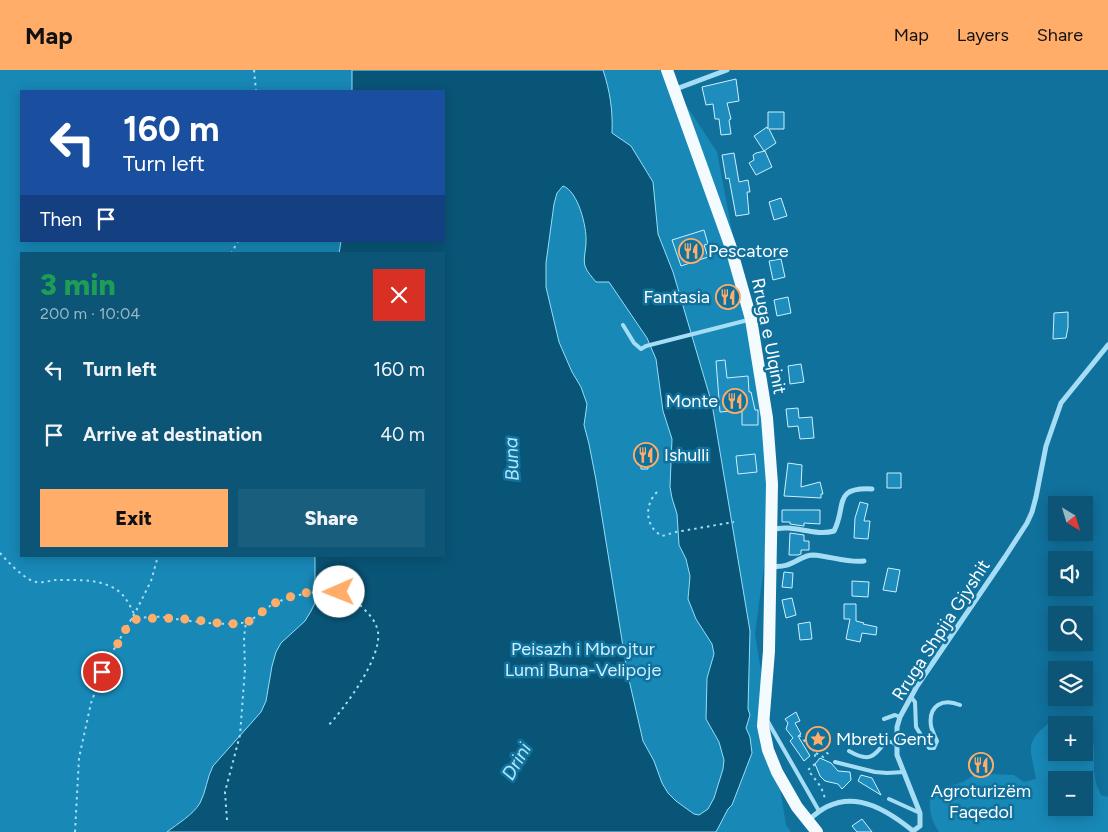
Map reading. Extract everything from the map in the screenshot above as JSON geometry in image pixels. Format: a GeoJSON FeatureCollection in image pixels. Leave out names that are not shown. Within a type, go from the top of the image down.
{"type":"FeatureCollection","features":[{"type":"Feature","properties":{"kind":"main road","name":"Rruga e Ulqinit"},"geometry":{"type":"LineString","coordinates":[[667,70],[730,245],[751,319],[767,418],[772,484],[769,650],[763,726],[765,738],[777,772],[789,795],[817,832]]}},
{"type":"Feature","properties":{"kind":"street"},"geometry":{"type":"LineString","coordinates":[[673,90],[727,70]]}},
{"type":"Feature","properties":{"kind":"street","name":"Rruga Shpija Gjyshit"},"geometry":{"type":"LineString","coordinates":[[920,813],[898,755],[897,745],[900,717],[916,686],[1005,558],[1027,523],[1036,497],[1046,446],[1061,403],[1108,345]]}},
{"type":"Feature","properties":{"kind":"street"},"geometry":{"type":"LineString","coordinates":[[772,530],[778,528],[826,533],[834,531],[838,523],[841,501],[847,492],[857,488],[872,489]]}},
{"type":"Feature","properties":{"kind":"street"},"geometry":{"type":"LineString","coordinates":[[771,566],[789,566],[805,556],[812,555],[855,562],[864,561]]}},
{"type":"Feature","properties":{"kind":"street"},"geometry":{"type":"LineString","coordinates":[[808,822],[825,808],[854,800],[864,802],[888,814],[913,831],[920,826],[920,813]]}},
{"type":"Feature","properties":{"kind":"lane"},"geometry":{"type":"LineString","coordinates":[[623,325],[636,346],[642,349],[646,346],[751,319]]}},
{"type":"Feature","properties":{"kind":"lane"},"geometry":{"type":"LineString","coordinates":[[911,697],[915,702],[916,727],[929,748],[934,748],[937,741],[931,725],[932,714],[937,706],[943,701],[951,701],[960,705]]}},
{"type":"Feature","properties":{"kind":"lane"},"geometry":{"type":"LineString","coordinates":[[763,712],[819,812]]}},
{"type":"Feature","properties":{"kind":"lane"},"geometry":{"type":"LineString","coordinates":[[884,719],[895,715],[900,717]]}},
{"type":"Feature","properties":{"kind":"lane"},"geometry":{"type":"LineString","coordinates":[[849,752],[871,757],[877,754],[885,742],[892,742],[897,745]]}},
{"type":"Feature","properties":{"kind":"lane"},"geometry":{"type":"LineString","coordinates":[[835,762],[887,774],[904,772]]}},
{"type":"Feature","properties":{"kind":"lane"},"geometry":{"type":"LineString","coordinates":[[889,799],[920,813]]}},
{"type":"Feature","properties":{"kind":"path"},"geometry":{"type":"LineString","coordinates":[[254,70],[256,90]]}},
{"type":"Feature","properties":{"kind":"path"},"geometry":{"type":"LineString","coordinates":[[657,492],[650,498],[649,520],[656,533],[662,536],[734,522]]}},
{"type":"Feature","properties":{"kind":"path"},"geometry":{"type":"LineString","coordinates":[[0,553],[19,572],[35,582],[81,580],[97,582],[112,587],[122,595],[134,614]]}},
{"type":"Feature","properties":{"kind":"path"},"geometry":{"type":"LineString","coordinates":[[75,832],[79,758],[91,703],[106,663],[151,581],[158,557]]}},
{"type":"Feature","properties":{"kind":"path"},"geometry":{"type":"LineString","coordinates":[[131,620],[155,617],[219,624],[246,622],[276,603],[293,596],[333,591],[352,598],[373,619],[378,634],[378,641],[358,688],[344,709],[327,727]]}},
{"type":"Feature","properties":{"kind":"path"},"geometry":{"type":"LineString","coordinates":[[227,820],[225,792],[240,735],[246,622]]}},
{"type":"Feature","properties":{"kind":"path"},"geometry":{"type":"LineString","coordinates":[[799,735],[816,753],[823,757],[827,753],[831,756]]}},
{"type":"Feature","properties":{"kind":"path"},"geometry":{"type":"LineString","coordinates":[[816,753],[815,756],[819,759]]}},
{"type":"Feature","properties":{"kind":"path"},"geometry":{"type":"LineString","coordinates":[[815,764],[808,770],[821,787],[826,799],[825,808]]}},
{"type":"Feature","properties":{"kind":"green space","name":"Peisazh i Mbrojtur Lumi Buna-Velipoje"},"geometry":{"type":"Polygon","coordinates":[[[0,70],[663,70],[717,152],[759,374],[770,521],[755,634],[786,825],[791,832],[0,832],[0,70]]]}},
{"type":"Feature","properties":{"kind":"green space"},"geometry":{"type":"Polygon","coordinates":[[[1048,724],[1048,761],[1093,761],[1093,744],[1096,783],[1101,795],[1108,797],[1108,832],[939,832],[932,819],[930,797],[940,789],[963,782],[974,775],[1014,775],[1024,782],[1036,779],[1031,755],[1032,743],[1035,737],[1048,724]]]}},
{"type":"Feature","properties":{"kind":"water","name":"Buna"},"geometry":{"type":"Polygon","coordinates":[[[352,70],[603,70],[610,101],[612,133],[631,146],[653,182],[658,234],[673,272],[712,404],[750,631],[748,709],[750,715],[746,728],[750,737],[752,753],[732,805],[716,832],[167,832],[197,807],[202,799],[213,766],[261,712],[266,701],[276,652],[281,643],[305,621],[315,603],[315,557],[445,557],[445,252],[339,252],[341,242],[445,242],[445,90],[352,90],[352,70]],[[563,186],[557,193],[546,263],[546,287],[559,342],[581,387],[587,404],[584,425],[596,480],[627,671],[643,741],[668,793],[694,814],[699,815],[708,809],[714,798],[724,760],[719,742],[706,719],[707,678],[714,654],[712,644],[696,619],[688,599],[690,576],[686,559],[679,545],[677,514],[670,487],[672,439],[663,411],[656,359],[647,338],[609,282],[596,282],[586,268],[584,260],[586,235],[583,219],[573,195],[563,186]]]}},
{"type":"Feature","properties":{"kind":"building"},"geometry":{"type":"Polygon","coordinates":[[[736,79],[739,101],[727,103],[731,119],[729,120],[731,134],[721,135],[719,119],[715,119],[713,104],[706,105],[702,87],[736,79]]]}},
{"type":"Feature","properties":{"kind":"building"},"geometry":{"type":"Polygon","coordinates":[[[768,112],[784,112],[784,129],[769,129],[776,143],[764,151],[754,136],[767,127],[768,129],[768,112]]]}},
{"type":"Feature","properties":{"kind":"building"},"geometry":{"type":"Polygon","coordinates":[[[765,151],[772,167],[756,175],[749,163],[754,160],[753,155],[765,151]]]}},
{"type":"Feature","properties":{"kind":"building"},"geometry":{"type":"Polygon","coordinates":[[[734,153],[739,182],[748,180],[750,192],[747,192],[749,214],[736,216],[729,178],[726,179],[722,155],[734,153]]]}},
{"type":"Feature","properties":{"kind":"building"},"geometry":{"type":"Polygon","coordinates":[[[781,198],[787,216],[774,220],[769,202],[781,198]]]}},
{"type":"Feature","properties":{"kind":"building","name":"Pescatore"},"geometry":{"type":"Polygon","coordinates":[[[704,230],[708,244],[704,245],[708,257],[681,266],[672,240],[704,230]]]}},
{"type":"Feature","properties":{"kind":"building"},"geometry":{"type":"Polygon","coordinates":[[[781,259],[785,277],[773,280],[769,261],[781,259]]]}},
{"type":"Feature","properties":{"kind":"building","name":"Fantasia"},"geometry":{"type":"Polygon","coordinates":[[[732,288],[736,304],[723,307],[720,290],[732,288]]]}},
{"type":"Feature","properties":{"kind":"building"},"geometry":{"type":"Polygon","coordinates":[[[788,297],[791,313],[777,316],[774,300],[788,297]]]}},
{"type":"Feature","properties":{"kind":"building"},"geometry":{"type":"Polygon","coordinates":[[[1068,312],[1066,338],[1053,339],[1054,313],[1068,312]]]}},
{"type":"Feature","properties":{"kind":"building"},"geometry":{"type":"Polygon","coordinates":[[[725,360],[727,378],[748,376],[749,392],[751,392],[755,410],[758,410],[758,425],[742,425],[742,410],[720,412],[716,361],[725,360]]]}},
{"type":"Feature","properties":{"kind":"building"},"geometry":{"type":"Polygon","coordinates":[[[801,364],[804,382],[790,384],[788,366],[801,364]]]}},
{"type":"Feature","properties":{"kind":"building"},"geometry":{"type":"Polygon","coordinates":[[[798,408],[799,418],[812,417],[814,438],[800,439],[798,426],[788,427],[786,409],[798,408]]]}},
{"type":"Feature","properties":{"kind":"building","name":"Ishulli"},"geometry":{"type":"Polygon","coordinates":[[[640,448],[647,448],[648,469],[641,469],[640,448]]]}},
{"type":"Feature","properties":{"kind":"building"},"geometry":{"type":"Polygon","coordinates":[[[755,454],[757,472],[738,474],[736,456],[755,454]]]}},
{"type":"Feature","properties":{"kind":"building"},"geometry":{"type":"Polygon","coordinates":[[[788,463],[802,465],[801,487],[820,482],[823,494],[821,494],[821,498],[784,496],[788,463]]]}},
{"type":"Feature","properties":{"kind":"building"},"geometry":{"type":"Polygon","coordinates":[[[887,473],[901,473],[901,488],[887,488],[887,473]]]}},
{"type":"Feature","properties":{"kind":"building"},"geometry":{"type":"Polygon","coordinates":[[[860,502],[868,504],[864,521],[870,521],[868,539],[854,538],[855,518],[860,502]]]}},
{"type":"Feature","properties":{"kind":"building"},"geometry":{"type":"Polygon","coordinates":[[[782,510],[820,510],[820,524],[804,523],[804,526],[782,522],[782,510]]]}},
{"type":"Feature","properties":{"kind":"building"},"geometry":{"type":"Polygon","coordinates":[[[790,533],[804,535],[804,541],[809,541],[809,550],[801,550],[801,554],[798,555],[789,555],[790,533]]]}},
{"type":"Feature","properties":{"kind":"building"},"geometry":{"type":"Polygon","coordinates":[[[888,568],[900,570],[896,592],[883,590],[888,568]]]}},
{"type":"Feature","properties":{"kind":"building"},"geometry":{"type":"Polygon","coordinates":[[[784,572],[793,573],[792,588],[782,587],[784,572]]]}},
{"type":"Feature","properties":{"kind":"building"},"geometry":{"type":"Polygon","coordinates":[[[852,581],[869,582],[868,597],[852,596],[852,581]]]}},
{"type":"Feature","properties":{"kind":"building"},"geometry":{"type":"Polygon","coordinates":[[[792,598],[796,615],[786,618],[782,600],[792,598]]]}},
{"type":"Feature","properties":{"kind":"building"},"geometry":{"type":"Polygon","coordinates":[[[844,604],[856,604],[856,621],[877,627],[876,635],[862,633],[860,642],[846,639],[850,619],[844,619],[844,604]]]}},
{"type":"Feature","properties":{"kind":"building"},"geometry":{"type":"Polygon","coordinates":[[[810,622],[812,639],[800,640],[798,624],[810,622]]]}},
{"type":"Feature","properties":{"kind":"building"},"geometry":{"type":"Polygon","coordinates":[[[796,712],[800,721],[795,723],[801,734],[798,736],[810,756],[804,761],[790,741],[793,738],[786,729],[788,723],[785,719],[796,712]]]}},
{"type":"Feature","properties":{"kind":"building"},"geometry":{"type":"Polygon","coordinates":[[[820,758],[831,763],[838,771],[850,772],[851,780],[842,789],[838,784],[825,781],[820,776],[815,764],[820,758]]]}},
{"type":"Feature","properties":{"kind":"building"},"geometry":{"type":"Polygon","coordinates":[[[861,775],[872,778],[881,795],[858,781],[861,775]]]}},
{"type":"Feature","properties":{"kind":"building"},"geometry":{"type":"Polygon","coordinates":[[[862,819],[872,832],[857,832],[852,826],[862,819]]]}},
{"type":"Feature","properties":{"kind":"place","name":"Pescatore"},"geometry":{"type":"Point","coordinates":[691,251]}},
{"type":"Feature","properties":{"kind":"place","name":"Fantasia"},"geometry":{"type":"Point","coordinates":[728,297]}},
{"type":"Feature","properties":{"kind":"place","name":"Monte"},"geometry":{"type":"Point","coordinates":[735,401]}},
{"type":"Feature","properties":{"kind":"place","name":"Ishulli"},"geometry":{"type":"Point","coordinates":[646,455]}},
{"type":"Feature","properties":{"kind":"place","name":"Mbreti Gent"},"geometry":{"type":"Point","coordinates":[818,739]}},
{"type":"Feature","properties":{"kind":"place","name":"Agroturizëm Faqedol"},"geometry":{"type":"Point","coordinates":[981,765]}},
{"type":"Feature","properties":{"kind":"route"},"geometry":{"type":"LineString","coordinates":[[102,672],[131,620],[161,617],[219,624],[242,623],[257,616],[268,607],[293,596],[327,591],[339,592]]}},
{"type":"Feature","properties":{"kind":"water label","name":"Drini"},"geometry":{"type":"Point","coordinates":[516,761]}}]}
